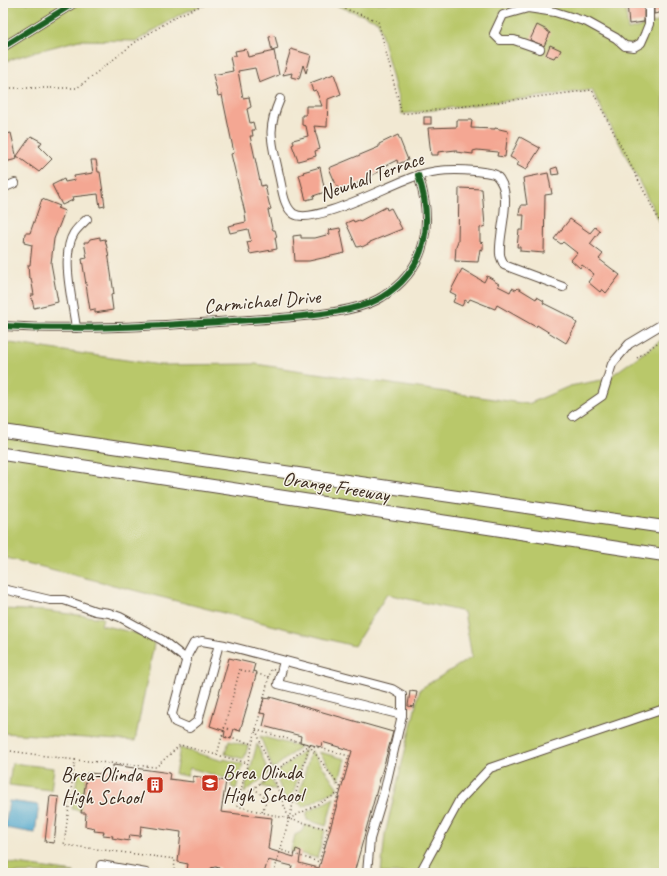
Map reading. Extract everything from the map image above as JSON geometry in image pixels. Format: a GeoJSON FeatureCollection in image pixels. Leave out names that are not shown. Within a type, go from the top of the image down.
{"type":"FeatureCollection","features":[{"type":"Feature","properties":{"kind":"highway","name":"Orange Freeway"},"geometry":{"type":"LineString","coordinates":[[3,431],[664,527]]}},
{"type":"Feature","properties":{"kind":"highway","name":"Orange Freeway"},"geometry":{"type":"LineString","coordinates":[[3,454],[664,555]]}},
{"type":"Feature","properties":{"kind":"street"},"geometry":{"type":"LineString","coordinates":[[3,46],[74,3]]}},
{"type":"Feature","properties":{"kind":"street"},"geometry":{"type":"LineString","coordinates":[[540,49],[514,40],[500,40],[494,34],[503,15],[528,8],[555,12],[588,22],[616,38],[625,46],[634,47],[641,43],[646,34],[649,24],[649,3]]}},
{"type":"Feature","properties":{"kind":"street","name":"Newhall Terrace"},"geometry":{"type":"LineString","coordinates":[[280,99],[273,116],[270,138],[285,200],[292,213],[300,217],[330,211],[418,175],[438,170],[460,169],[494,174],[503,183],[504,212],[500,255],[504,265],[563,287]]}},
{"type":"Feature","properties":{"kind":"street","name":"Carmichael Drive"},"geometry":{"type":"LineString","coordinates":[[3,326],[76,328],[278,318],[344,310],[374,302],[406,276],[421,251],[425,236],[427,211],[418,175]]}},
{"type":"Feature","properties":{"kind":"street"},"geometry":{"type":"LineString","coordinates":[[3,188],[15,183]]}},
{"type":"Feature","properties":{"kind":"street"},"geometry":{"type":"LineString","coordinates":[[76,328],[67,260],[69,246],[74,233],[87,219]]}},
{"type":"Feature","properties":{"kind":"street"},"geometry":{"type":"LineString","coordinates":[[573,416],[602,396],[612,364],[629,344],[664,323]]}},
{"type":"Feature","properties":{"kind":"street"},"geometry":{"type":"LineString","coordinates":[[3,589],[50,600],[64,600],[94,611],[109,613],[120,617],[162,640],[186,660]]}},
{"type":"Feature","properties":{"kind":"street"},"geometry":{"type":"LineString","coordinates":[[219,644],[198,721],[190,728],[175,722],[172,714],[186,660],[194,643],[202,641],[219,644],[392,689],[402,695],[402,715],[385,789],[370,839],[367,873]]}},
{"type":"Feature","properties":{"kind":"street"},"geometry":{"type":"LineString","coordinates":[[284,661],[278,684],[402,715]]}},
{"type":"Feature","properties":{"kind":"street"},"geometry":{"type":"LineString","coordinates":[[420,873],[458,801],[490,768],[664,709]]}},
{"type":"Feature","properties":{"kind":"street"},"geometry":{"type":"LineString","coordinates":[[100,873],[101,865],[146,873]]}},
{"type":"Feature","properties":{"kind":"path"},"geometry":{"type":"LineString","coordinates":[[3,88],[77,88],[137,41],[179,15],[207,3]]}},
{"type":"Feature","properties":{"kind":"path"},"geometry":{"type":"LineString","coordinates":[[330,3],[378,21],[402,114],[592,90],[664,230]]}},
{"type":"Feature","properties":{"kind":"path"},"geometry":{"type":"LineString","coordinates":[[637,358],[664,338]]}},
{"type":"Feature","properties":{"kind":"path"},"geometry":{"type":"LineString","coordinates":[[217,755],[240,669]]}},
{"type":"Feature","properties":{"kind":"path"},"geometry":{"type":"LineString","coordinates":[[224,728],[230,730],[230,728],[225,727],[241,669],[269,677]]}},
{"type":"Feature","properties":{"kind":"path"},"geometry":{"type":"LineString","coordinates":[[278,671],[271,669],[237,806],[328,829]]}},
{"type":"Feature","properties":{"kind":"path"},"geometry":{"type":"LineString","coordinates":[[256,730],[349,756],[319,862],[280,850]]}},
{"type":"Feature","properties":{"kind":"path"},"geometry":{"type":"LineString","coordinates":[[256,730],[289,818]]}},
{"type":"Feature","properties":{"kind":"path"},"geometry":{"type":"LineString","coordinates":[[222,736],[252,744]]}},
{"type":"Feature","properties":{"kind":"path"},"geometry":{"type":"LineString","coordinates":[[3,750],[75,760],[156,767],[180,745],[248,763]]}},
{"type":"Feature","properties":{"kind":"path"},"geometry":{"type":"LineString","coordinates":[[239,800],[309,745]]}},
{"type":"Feature","properties":{"kind":"path"},"geometry":{"type":"LineString","coordinates":[[309,745],[340,787]]}},
{"type":"Feature","properties":{"kind":"path"},"geometry":{"type":"LineString","coordinates":[[274,873],[309,745]]}},
{"type":"Feature","properties":{"kind":"path"},"geometry":{"type":"LineString","coordinates":[[75,760],[64,845],[175,859],[174,873]]}},
{"type":"Feature","properties":{"kind":"path"},"geometry":{"type":"LineString","coordinates":[[254,788],[267,800]]}},
{"type":"Feature","properties":{"kind":"path"},"geometry":{"type":"LineString","coordinates":[[289,818],[338,793]]}},
{"type":"Feature","properties":{"kind":"path"},"geometry":{"type":"LineString","coordinates":[[267,800],[280,796]]}},
{"type":"Feature","properties":{"kind":"path"},"geometry":{"type":"LineString","coordinates":[[262,812],[267,800]]}},
{"type":"Feature","properties":{"kind":"green space"},"geometry":{"type":"Polygon","coordinates":[[[3,3],[207,3],[179,15],[137,41],[79,40],[3,62],[3,3]]]}},
{"type":"Feature","properties":{"kind":"green space"},"geometry":{"type":"Polygon","coordinates":[[[330,3],[625,3],[628,30],[664,20],[664,230],[592,90],[402,114],[378,21],[330,3]]]}},
{"type":"Feature","properties":{"kind":"green space"},"geometry":{"type":"Polygon","coordinates":[[[664,338],[664,873],[381,873],[385,834],[420,689],[472,657],[464,612],[387,594],[354,646],[3,557],[3,342],[160,365],[255,364],[528,404],[570,386],[607,379],[664,338]]]}},
{"type":"Feature","properties":{"kind":"green space"},"geometry":{"type":"Polygon","coordinates":[[[3,609],[45,611],[103,618],[101,625],[148,636],[154,644],[135,741],[3,733],[3,609]]]}},
{"type":"Feature","properties":{"kind":"green space"},"geometry":{"type":"Polygon","coordinates":[[[260,736],[300,747],[273,769],[260,736]]]}},
{"type":"Feature","properties":{"kind":"green space"},"geometry":{"type":"Polygon","coordinates":[[[229,741],[248,746],[244,759],[225,754],[229,741]]]}},
{"type":"Feature","properties":{"kind":"green space"},"geometry":{"type":"Polygon","coordinates":[[[257,744],[269,773],[244,793],[257,744]]]}},
{"type":"Feature","properties":{"kind":"green space"},"geometry":{"type":"Polygon","coordinates":[[[180,748],[223,761],[224,759],[243,764],[236,789],[231,787],[232,780],[190,768],[187,776],[175,774],[180,748]]]}},
{"type":"Feature","properties":{"kind":"green space"},"geometry":{"type":"Polygon","coordinates":[[[306,749],[291,801],[286,801],[275,774],[306,749]]]}},
{"type":"Feature","properties":{"kind":"green space"},"geometry":{"type":"Polygon","coordinates":[[[311,750],[337,787],[336,790],[304,807],[297,802],[311,750]]]}},
{"type":"Feature","properties":{"kind":"green space"},"geometry":{"type":"Polygon","coordinates":[[[319,752],[345,759],[339,780],[319,752]]]}},
{"type":"Feature","properties":{"kind":"green space"},"geometry":{"type":"Polygon","coordinates":[[[12,763],[54,768],[51,790],[9,785],[12,763]]]}},
{"type":"Feature","properties":{"kind":"green space"},"geometry":{"type":"Polygon","coordinates":[[[78,771],[87,773],[81,811],[72,809],[78,771]]]}},
{"type":"Feature","properties":{"kind":"green space"},"geometry":{"type":"Polygon","coordinates":[[[271,778],[276,790],[261,786],[271,778]]]}},
{"type":"Feature","properties":{"kind":"green space"},"geometry":{"type":"Polygon","coordinates":[[[334,798],[326,826],[307,820],[307,812],[334,798]]]}},
{"type":"Feature","properties":{"kind":"green space"},"geometry":{"type":"Polygon","coordinates":[[[305,825],[325,830],[317,858],[291,851],[295,835],[301,832],[305,825]]]}},
{"type":"Feature","properties":{"kind":"green space"},"geometry":{"type":"Polygon","coordinates":[[[3,862],[74,872],[74,873],[3,873],[3,862]]]}},
{"type":"Feature","properties":{"kind":"water"},"geometry":{"type":"Polygon","coordinates":[[[9,801],[39,805],[35,833],[5,828],[9,801]]]}},
{"type":"Feature","properties":{"kind":"building"},"geometry":{"type":"Polygon","coordinates":[[[627,3],[644,3],[644,22],[629,24],[627,3]]]}},
{"type":"Feature","properties":{"kind":"building"},"geometry":{"type":"Polygon","coordinates":[[[654,3],[664,3],[664,12],[654,14],[654,3]]]}},
{"type":"Feature","properties":{"kind":"building"},"geometry":{"type":"Polygon","coordinates":[[[537,25],[550,33],[544,46],[530,40],[537,25]]]}},
{"type":"Feature","properties":{"kind":"building"},"geometry":{"type":"Polygon","coordinates":[[[275,36],[278,49],[272,51],[269,37],[275,36]]]}},
{"type":"Feature","properties":{"kind":"building"},"geometry":{"type":"Polygon","coordinates":[[[550,45],[561,50],[558,56],[556,55],[554,58],[546,55],[550,45]]]}},
{"type":"Feature","properties":{"kind":"building"},"geometry":{"type":"Polygon","coordinates":[[[246,49],[248,57],[274,51],[279,75],[259,83],[255,68],[238,71],[243,98],[249,97],[251,107],[247,109],[250,123],[253,122],[255,130],[252,130],[253,136],[250,136],[261,186],[265,185],[271,209],[268,210],[272,228],[275,230],[277,237],[275,237],[277,249],[250,254],[247,242],[251,241],[248,229],[230,233],[228,226],[246,222],[231,154],[234,153],[222,95],[218,96],[213,75],[233,71],[230,57],[236,55],[235,51],[246,49]]]}},
{"type":"Feature","properties":{"kind":"building"},"geometry":{"type":"Polygon","coordinates":[[[291,49],[311,55],[306,73],[303,65],[299,79],[291,77],[292,73],[283,75],[291,49]]]}},
{"type":"Feature","properties":{"kind":"building"},"geometry":{"type":"Polygon","coordinates":[[[334,74],[341,94],[328,99],[327,127],[314,126],[320,149],[315,151],[316,156],[298,161],[292,145],[294,144],[293,140],[308,136],[306,126],[302,125],[302,115],[306,115],[306,106],[322,106],[316,90],[313,91],[310,83],[334,74]]]}},
{"type":"Feature","properties":{"kind":"building"},"geometry":{"type":"Polygon","coordinates":[[[424,117],[431,117],[431,124],[424,124],[424,117]]]}},
{"type":"Feature","properties":{"kind":"building"},"geometry":{"type":"Polygon","coordinates":[[[457,120],[472,120],[471,128],[495,128],[508,131],[505,157],[497,156],[498,152],[477,150],[473,151],[473,154],[456,152],[456,150],[438,152],[438,155],[431,155],[428,128],[457,127],[457,120]]]}},
{"type":"Feature","properties":{"kind":"building"},"geometry":{"type":"Polygon","coordinates":[[[11,133],[17,159],[5,162],[3,135],[11,133]]]}},
{"type":"Feature","properties":{"kind":"building"},"geometry":{"type":"Polygon","coordinates":[[[398,135],[408,160],[398,164],[397,160],[381,168],[382,170],[371,176],[372,179],[365,182],[364,180],[344,190],[343,187],[338,189],[329,168],[379,147],[379,144],[398,135]]]}},
{"type":"Feature","properties":{"kind":"building"},"geometry":{"type":"Polygon","coordinates":[[[31,136],[42,142],[39,146],[52,159],[39,172],[17,156],[31,136]]]}},
{"type":"Feature","properties":{"kind":"building"},"geometry":{"type":"Polygon","coordinates":[[[520,137],[540,148],[526,170],[517,165],[519,162],[510,157],[520,137]]]}},
{"type":"Feature","properties":{"kind":"building"},"geometry":{"type":"Polygon","coordinates":[[[91,160],[96,160],[98,172],[100,172],[105,206],[100,207],[98,194],[72,197],[73,200],[62,205],[52,185],[64,179],[65,182],[75,180],[74,176],[93,173],[91,160]]]}},
{"type":"Feature","properties":{"kind":"building"},"geometry":{"type":"Polygon","coordinates":[[[320,167],[325,192],[313,196],[314,198],[306,200],[299,175],[304,173],[303,172],[320,167]]]}},
{"type":"Feature","properties":{"kind":"building"},"geometry":{"type":"Polygon","coordinates":[[[557,167],[559,174],[552,175],[551,169],[557,167]]]}},
{"type":"Feature","properties":{"kind":"building"},"geometry":{"type":"Polygon","coordinates":[[[548,173],[552,194],[545,195],[544,253],[520,251],[520,247],[517,247],[518,238],[519,230],[523,230],[524,215],[519,215],[520,208],[521,205],[527,205],[523,178],[548,173]]]}},
{"type":"Feature","properties":{"kind":"building"},"geometry":{"type":"Polygon","coordinates":[[[459,188],[482,189],[485,226],[480,228],[480,242],[483,243],[483,250],[480,249],[478,262],[455,261],[456,246],[458,241],[459,188]]]}},
{"type":"Feature","properties":{"kind":"building"},"geometry":{"type":"Polygon","coordinates":[[[42,199],[60,206],[57,208],[65,211],[54,239],[51,263],[58,302],[34,308],[31,295],[34,295],[31,278],[29,278],[28,265],[30,265],[32,245],[24,243],[25,233],[30,233],[42,199]]]}},
{"type":"Feature","properties":{"kind":"building"},"geometry":{"type":"Polygon","coordinates":[[[386,207],[387,210],[391,208],[402,229],[370,242],[362,247],[357,247],[346,223],[353,220],[354,222],[360,221],[386,207]]]}},
{"type":"Feature","properties":{"kind":"building"},"geometry":{"type":"Polygon","coordinates":[[[570,219],[590,233],[595,227],[600,231],[590,244],[603,254],[599,259],[620,275],[606,293],[602,289],[600,292],[588,282],[594,274],[582,265],[580,268],[571,260],[577,253],[563,242],[561,244],[554,239],[570,219]]]}},
{"type":"Feature","properties":{"kind":"building"},"geometry":{"type":"Polygon","coordinates":[[[340,228],[345,253],[309,261],[295,261],[293,236],[301,235],[301,238],[315,238],[330,234],[329,230],[340,228]]]}},
{"type":"Feature","properties":{"kind":"building"},"geometry":{"type":"Polygon","coordinates":[[[100,237],[100,240],[105,239],[108,252],[114,294],[111,295],[113,310],[95,313],[95,309],[90,310],[82,259],[87,258],[84,242],[100,237]]]}},
{"type":"Feature","properties":{"kind":"building"},"geometry":{"type":"Polygon","coordinates":[[[462,269],[484,282],[487,276],[499,284],[498,286],[510,292],[512,288],[516,290],[518,288],[536,299],[537,297],[544,301],[543,303],[575,319],[574,321],[577,323],[566,343],[537,325],[536,327],[497,305],[495,309],[470,299],[468,302],[465,300],[462,306],[453,302],[456,295],[450,292],[462,269]]]}},
{"type":"Feature","properties":{"kind":"building"},"geometry":{"type":"Polygon","coordinates":[[[229,658],[255,664],[253,671],[257,672],[240,731],[234,729],[231,739],[224,737],[225,731],[210,726],[229,658]]]}},
{"type":"Feature","properties":{"kind":"building"},"geometry":{"type":"Polygon","coordinates":[[[410,691],[417,692],[414,707],[408,706],[410,691]]]}},
{"type":"Feature","properties":{"kind":"building","name":"Brea-Olinda High School"},"geometry":{"type":"Polygon","coordinates":[[[270,697],[393,732],[354,873],[290,873],[292,866],[268,860],[264,873],[220,873],[219,868],[216,867],[211,868],[209,873],[204,873],[187,870],[188,864],[178,862],[181,832],[141,826],[140,836],[130,835],[129,841],[112,838],[113,836],[103,835],[104,832],[94,831],[95,828],[85,826],[86,813],[81,813],[87,773],[102,774],[103,769],[113,770],[113,765],[170,773],[169,779],[193,782],[193,776],[226,781],[221,812],[272,818],[268,849],[294,857],[296,849],[301,851],[299,863],[319,868],[352,751],[322,742],[321,747],[300,742],[301,736],[263,726],[266,714],[260,713],[264,698],[270,699],[270,697]]]}},
{"type":"Feature","properties":{"kind":"building"},"geometry":{"type":"Polygon","coordinates":[[[50,796],[59,797],[54,843],[45,842],[50,796]]]}},
{"type":"Feature","properties":{"kind":"cycle path"},"geometry":{"type":"LineString","coordinates":[[3,47],[74,3]]}},
{"type":"Feature","properties":{"kind":"cycle path"},"geometry":{"type":"LineString","coordinates":[[3,326],[95,328],[298,317],[337,312],[370,303],[382,297],[397,286],[409,273],[418,258],[426,227],[426,210],[418,175]]}},
{"type":"Feature","properties":{"kind":"place","name":"Brea Olinda High School"},"geometry":{"type":"Point","coordinates":[210,783]}},
{"type":"Feature","properties":{"kind":"place","name":"Brea-Olinda High School"},"geometry":{"type":"Point","coordinates":[155,785]}}]}
